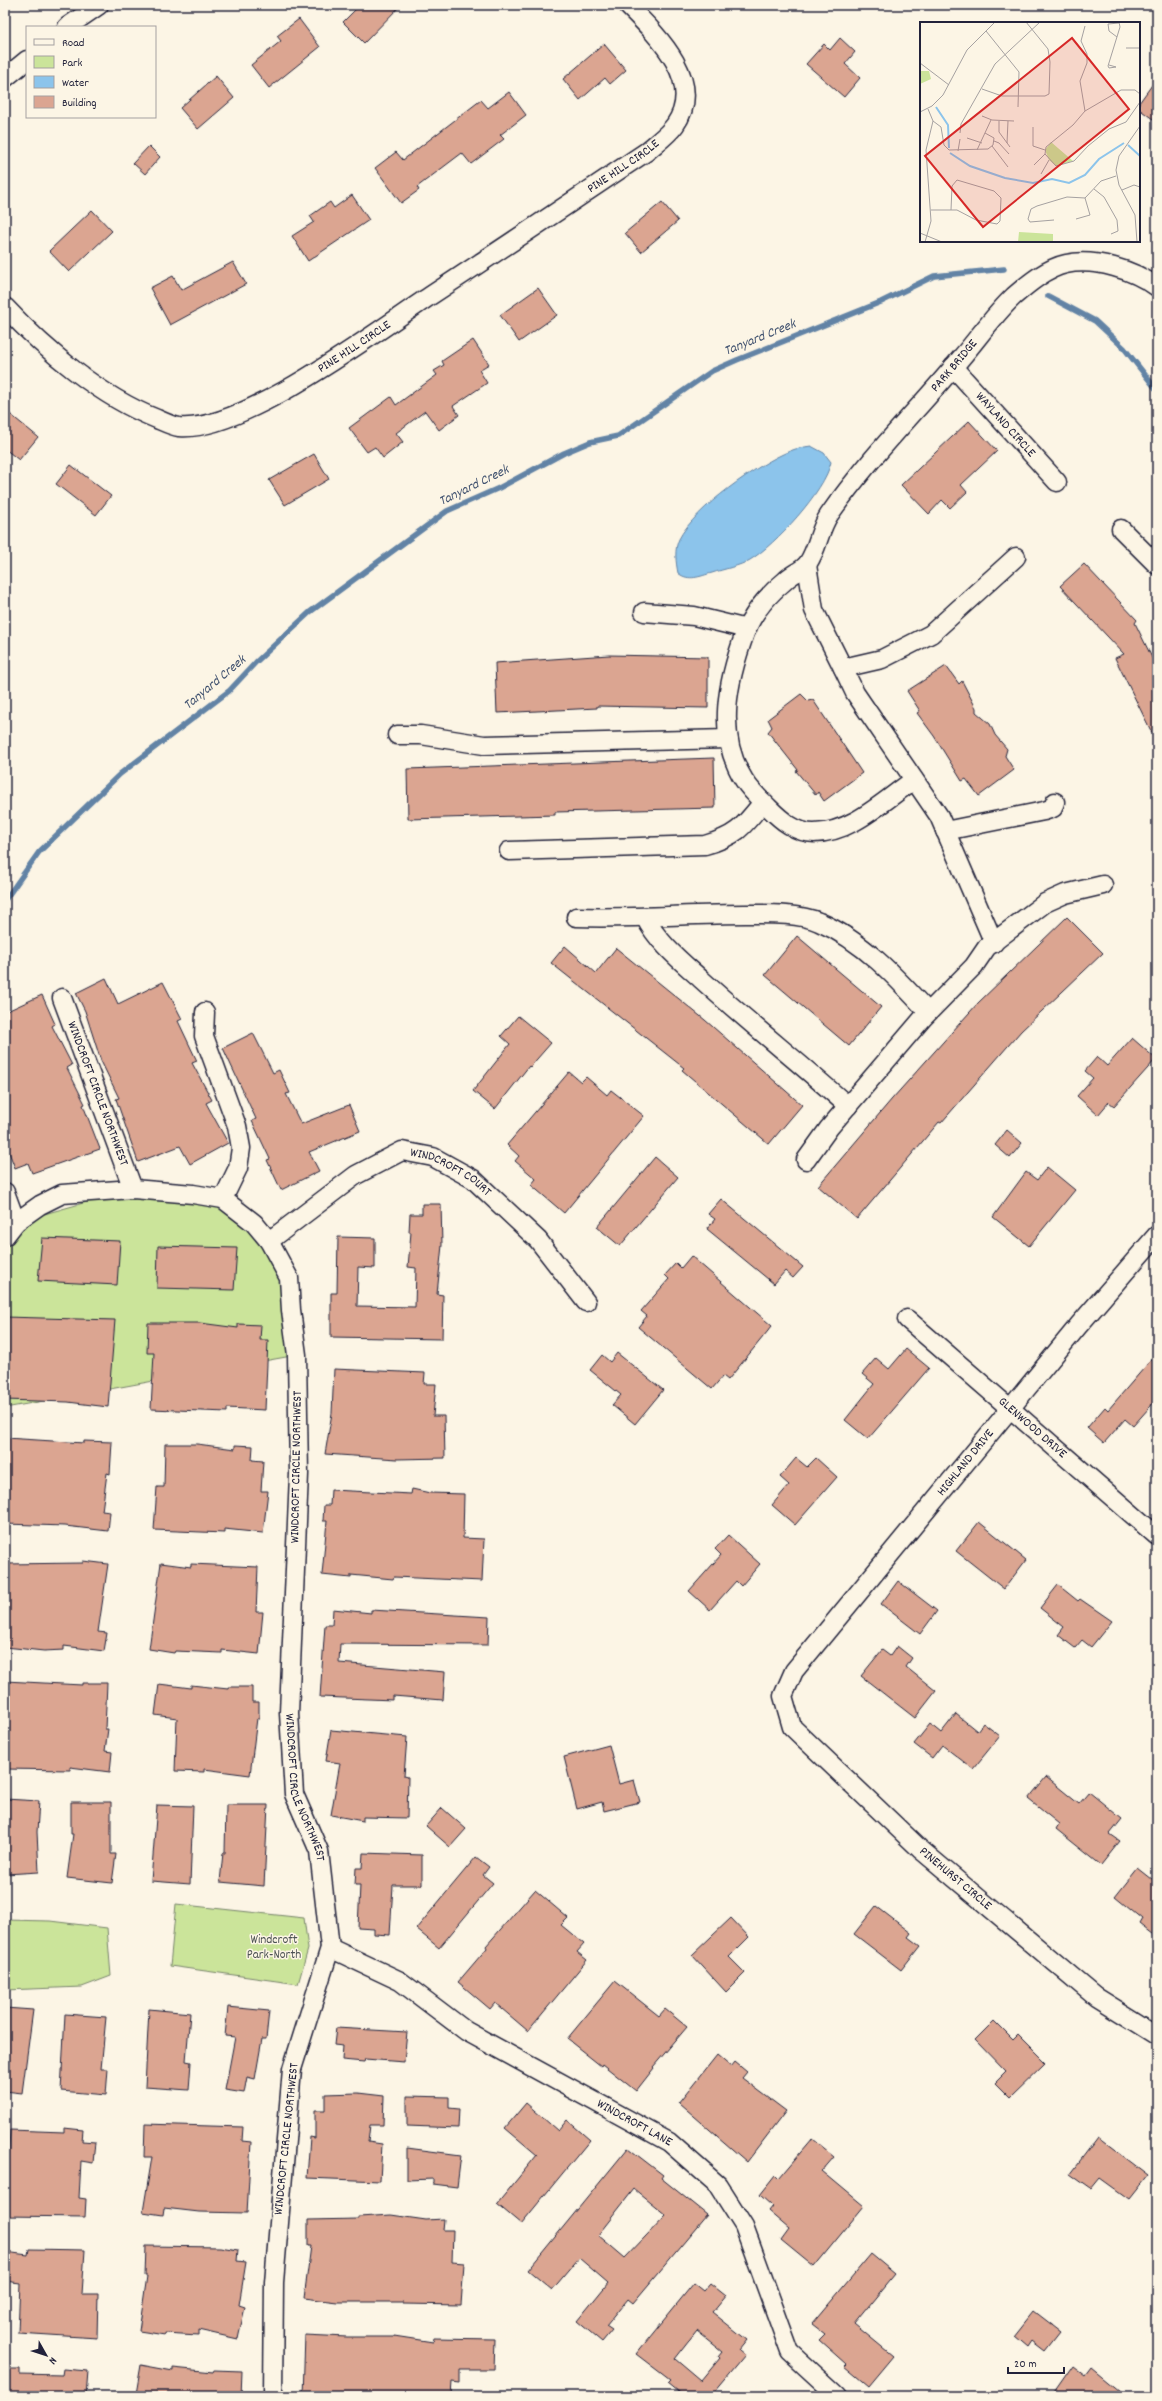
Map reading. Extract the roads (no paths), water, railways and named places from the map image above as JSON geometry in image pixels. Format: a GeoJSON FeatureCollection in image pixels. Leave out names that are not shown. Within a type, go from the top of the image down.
{"type":"FeatureCollection","features":[{"type":"Feature","properties":{"kind":"street"},"geometry":{"type":"LineString","coordinates":[[68,26],[99,5]]}},
{"type":"Feature","properties":{"kind":"street","name":"PINE HILL CIRCLE"},"geometry":{"type":"LineString","coordinates":[[5,307],[26,329],[108,395],[139,412],[178,427],[207,425],[231,417],[265,401],[336,358],[646,152],[675,125],[683,108],[685,85],[674,58],[648,26],[627,5]]}},
{"type":"Feature","properties":{"kind":"street"},"geometry":{"type":"LineString","coordinates":[[5,78],[26,61]]}},
{"type":"Feature","properties":{"kind":"street","name":"PARK BRIDGE"},"geometry":{"type":"LineString","coordinates":[[807,565],[821,528],[829,515],[886,444],[990,322],[1014,297],[1046,273],[1066,264],[1095,263],[1128,272],[1157,287]]}},
{"type":"Feature","properties":{"kind":"street","name":"WAYLAND CIRCLE"},"geometry":{"type":"LineString","coordinates":[[953,367],[1057,482]]}},
{"type":"Feature","properties":{"kind":"street"},"geometry":{"type":"LineString","coordinates":[[1122,529],[1157,565]]}},
{"type":"Feature","properties":{"kind":"street"},"geometry":{"type":"LineString","coordinates":[[843,668],[882,659],[931,634],[1016,557]]}},
{"type":"Feature","properties":{"kind":"street"},"geometry":{"type":"LineString","coordinates":[[914,780],[867,814],[840,828],[815,833],[791,826],[763,802],[744,780],[728,740],[728,702],[732,671],[747,629],[763,601],[786,580],[807,565],[814,610],[855,693],[905,764],[914,780],[939,816],[994,943]]}},
{"type":"Feature","properties":{"kind":"street"},"geometry":{"type":"LineString","coordinates":[[644,612],[694,616],[747,629]]}},
{"type":"Feature","properties":{"kind":"street"},"geometry":{"type":"LineString","coordinates":[[397,735],[421,735],[484,744],[728,740]]}},
{"type":"Feature","properties":{"kind":"street"},"geometry":{"type":"LineString","coordinates":[[510,851],[705,845],[727,838],[743,826],[763,802]]}},
{"type":"Feature","properties":{"kind":"street"},"geometry":{"type":"LineString","coordinates":[[945,831],[1044,811],[1052,808],[1055,802]]}},
{"type":"Feature","properties":{"kind":"street"},"geometry":{"type":"LineString","coordinates":[[806,1160],[848,1106],[928,1012],[974,966],[987,947],[994,943],[1016,923],[1045,903],[1065,894],[1103,885]]}},
{"type":"Feature","properties":{"kind":"street"},"geometry":{"type":"LineString","coordinates":[[576,918],[710,914],[776,914],[817,921],[838,931],[898,978],[928,1012]]}},
{"type":"Feature","properties":{"kind":"street"},"geometry":{"type":"LineString","coordinates":[[645,917],[649,926],[675,955],[737,1012],[848,1106]]}},
{"type":"Feature","properties":{"kind":"street","name":"WINDCROFT CIRCLE NORTHWEST"},"geometry":{"type":"LineString","coordinates":[[62,998],[133,1189]]}},
{"type":"Feature","properties":{"kind":"street"},"geometry":{"type":"LineString","coordinates":[[5,1236],[16,1222],[40,1205],[62,1194],[133,1189],[223,1198],[238,1168],[242,1148],[237,1126],[204,1036],[205,1012]]}},
{"type":"Feature","properties":{"kind":"street","name":"WINDCROFT COURT"},"geometry":{"type":"LineString","coordinates":[[269,1241],[356,1175],[402,1151],[433,1158],[473,1180],[538,1240],[586,1302]]}},
{"type":"Feature","properties":{"kind":"street"},"geometry":{"type":"LineString","coordinates":[[5,1192],[16,1222]]}},
{"type":"Feature","properties":{"kind":"street","name":"WINDCROFT CIRCLE NORTHWEST"},"geometry":{"type":"LineString","coordinates":[[223,1198],[254,1223],[269,1241],[289,1278],[291,1310],[298,1355],[299,1474],[289,1713],[294,1794],[319,1851],[330,1948],[292,2069],[274,2282],[273,2396]]}},
{"type":"Feature","properties":{"kind":"street","name":"HIGHLAND DRIVE"},"geometry":{"type":"LineString","coordinates":[[783,1696],[794,1671],[1010,1409],[1157,1235]]}},
{"type":"Feature","properties":{"kind":"street","name":"GLENWOOD DRIVE"},"geometry":{"type":"LineString","coordinates":[[907,1319],[1157,1536]]}},
{"type":"Feature","properties":{"kind":"street","name":"PINEHURST CIRCLE"},"geometry":{"type":"LineString","coordinates":[[783,1696],[792,1727],[920,1849],[1096,1997],[1157,2035]]}},
{"type":"Feature","properties":{"kind":"street","name":"WINDCROFT LANE"},"geometry":{"type":"LineString","coordinates":[[330,1948],[400,1981],[466,2031],[669,2142],[707,2175],[718,2185],[744,2226],[790,2352],[838,2396]]}},
{"type":"Feature","properties":{"kind":"water"},"geometry":{"type":"Polygon","coordinates":[[[811,446],[824,453],[831,462],[827,474],[809,502],[785,530],[760,553],[737,566],[695,578],[682,576],[678,573],[676,556],[677,543],[687,527],[698,514],[728,488],[745,476],[790,451],[811,446]]]}},
{"type":"Feature","properties":{"kind":"waterway","name":"Tanyard Creek"},"geometry":{"type":"LineString","coordinates":[[5,900],[39,852],[120,774],[229,691],[256,662],[310,612],[447,511],[499,488],[564,453],[590,442],[618,436],[712,371],[737,360],[881,302],[934,276],[1004,269]]}},
{"type":"Feature","properties":{"kind":"waterway","name":"Tanyard Creek"},"geometry":{"type":"LineString","coordinates":[[1048,296],[1095,321],[1124,348],[1157,390]]}},
{"type":"Feature","properties":{"kind":"park label","name":"Windcroft Park-North"},"geometry":{"type":"Point","coordinates":[274,1948]}}]}
